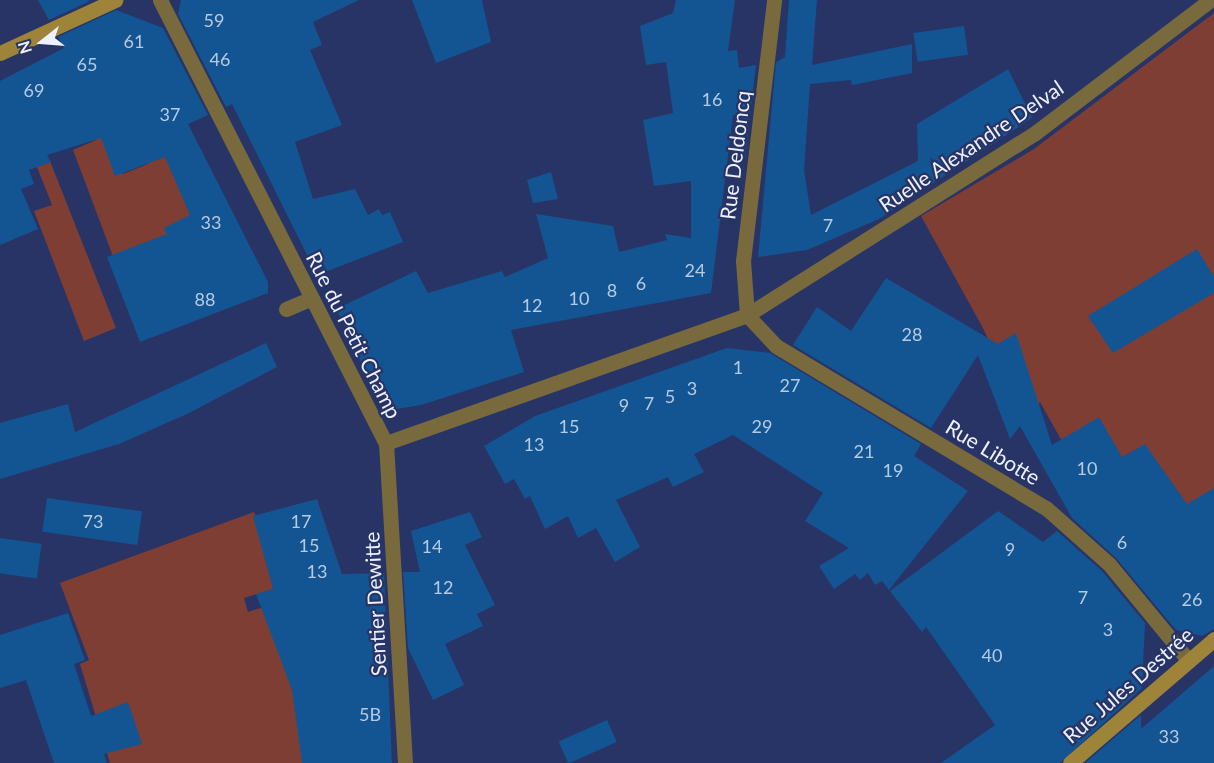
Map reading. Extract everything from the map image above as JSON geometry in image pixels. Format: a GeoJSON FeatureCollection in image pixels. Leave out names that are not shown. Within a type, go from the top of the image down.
{"type":"FeatureCollection","features":[{"type":"Feature","properties":{"kind":"street"},"geometry":{"type":"LineString","coordinates":[[0,53],[115,0]]}},
{"type":"Feature","properties":{"kind":"street","name":"Rue du Petit Champ"},"geometry":{"type":"LineString","coordinates":[[160,0],[386,443],[747,315]]}},
{"type":"Feature","properties":{"kind":"street","name":"Rue Deldoncq"},"geometry":{"type":"LineString","coordinates":[[747,315],[743,261],[774,0]]}},
{"type":"Feature","properties":{"kind":"street","name":"Ruelle Alexandre Delval"},"geometry":{"type":"LineString","coordinates":[[747,315],[1035,133],[1210,0]]}},
{"type":"Feature","properties":{"kind":"street"},"geometry":{"type":"LineString","coordinates":[[286,309],[312,298]]}},
{"type":"Feature","properties":{"kind":"street","name":"Rue Libotte"},"geometry":{"type":"LineString","coordinates":[[747,315],[776,346],[1046,508],[1109,564],[1188,660]]}},
{"type":"Feature","properties":{"kind":"street","name":"Sentier Dewitte"},"geometry":{"type":"LineString","coordinates":[[386,443],[405,763]]}},
{"type":"Feature","properties":{"kind":"street","name":"Rue Jules Destrée"},"geometry":{"type":"LineString","coordinates":[[1070,763],[1214,639]]}},
{"type":"Feature","properties":{"kind":"shaded area"},"geometry":{"type":"Polygon","coordinates":[[[1214,13],[1214,539],[1072,459],[1040,402],[1024,419],[983,328],[921,216],[1034,149],[1214,13]]]}},
{"type":"Feature","properties":{"kind":"shaded area"},"geometry":{"type":"Polygon","coordinates":[[[91,83],[123,174],[148,164],[134,127],[157,117],[201,211],[137,320],[73,150],[96,140],[77,90],[91,83]]]}},
{"type":"Feature","properties":{"kind":"shaded area"},"geometry":{"type":"Polygon","coordinates":[[[50,161],[116,328],[84,341],[34,211],[52,205],[37,167],[50,161]]]}},
{"type":"Feature","properties":{"kind":"shaded area"},"geometry":{"type":"Polygon","coordinates":[[[254,512],[287,585],[244,598],[248,612],[267,606],[285,645],[305,763],[110,763],[80,664],[89,660],[60,583],[254,512]]]}},
{"type":"Feature","properties":{"kind":"building"},"geometry":{"type":"Polygon","coordinates":[[[38,0],[87,0],[90,1],[49,20],[38,0]]]}},
{"type":"Feature","properties":{"kind":"building"},"geometry":{"type":"Polygon","coordinates":[[[181,0],[359,0],[313,22],[322,45],[310,50],[342,125],[295,142],[313,199],[355,189],[368,215],[379,209],[382,215],[390,212],[403,242],[317,275],[232,104],[226,107],[178,14],[181,0]]]}},
{"type":"Feature","properties":{"kind":"building"},"geometry":{"type":"Polygon","coordinates":[[[412,0],[482,0],[491,42],[436,63],[412,0]]]}},
{"type":"Feature","properties":{"kind":"building"},"geometry":{"type":"Polygon","coordinates":[[[676,0],[735,0],[728,51],[737,50],[739,68],[756,65],[745,160],[740,115],[733,115],[711,293],[511,330],[524,372],[421,405],[384,411],[336,309],[416,271],[428,293],[502,271],[505,277],[548,258],[536,214],[613,226],[619,252],[667,240],[665,234],[691,238],[691,181],[654,186],[643,120],[673,113],[666,62],[646,65],[640,26],[673,13],[676,0]]]}},
{"type":"Feature","properties":{"kind":"building"},"geometry":{"type":"Polygon","coordinates":[[[789,0],[817,0],[812,65],[912,44],[912,73],[852,85],[851,80],[810,84],[804,170],[811,215],[918,161],[917,124],[1008,69],[1032,118],[879,219],[807,250],[758,257],[776,62],[785,57],[789,0]]]}},
{"type":"Feature","properties":{"kind":"building"},"geometry":{"type":"Polygon","coordinates":[[[116,10],[163,28],[208,115],[188,124],[268,282],[268,293],[140,342],[107,257],[167,234],[164,228],[190,215],[165,157],[115,176],[101,138],[47,155],[51,162],[29,170],[34,184],[21,189],[38,229],[0,245],[0,81],[64,48],[58,37],[116,10]]]}},
{"type":"Feature","properties":{"kind":"building"},"geometry":{"type":"Polygon","coordinates":[[[964,26],[968,55],[918,62],[913,33],[964,26]]]}},
{"type":"Feature","properties":{"kind":"building"},"geometry":{"type":"Polygon","coordinates":[[[551,172],[558,199],[533,203],[527,180],[551,172]]]}},
{"type":"Feature","properties":{"kind":"building"},"geometry":{"type":"Polygon","coordinates":[[[1197,249],[1214,277],[1214,293],[1113,353],[1088,316],[1197,249]]]}},
{"type":"Feature","properties":{"kind":"building"},"geometry":{"type":"Polygon","coordinates":[[[886,278],[998,344],[1016,333],[1052,445],[1099,417],[1122,457],[1145,444],[1187,504],[1214,488],[1214,629],[1202,636],[1176,630],[1116,558],[1072,518],[1020,426],[1010,439],[978,355],[931,428],[793,345],[817,307],[851,331],[886,278]]]}},
{"type":"Feature","properties":{"kind":"building"},"geometry":{"type":"Polygon","coordinates":[[[266,343],[277,367],[187,414],[119,444],[0,479],[0,423],[68,404],[75,432],[266,343]]]}},
{"type":"Feature","properties":{"kind":"building"},"geometry":{"type":"Polygon","coordinates":[[[727,348],[770,353],[921,444],[914,456],[968,491],[889,590],[882,581],[875,585],[868,573],[860,580],[855,574],[834,589],[819,566],[849,548],[805,521],[823,493],[733,435],[694,454],[704,472],[673,487],[668,477],[616,500],[640,547],[615,562],[596,528],[578,538],[568,516],[545,529],[530,496],[525,499],[514,479],[505,484],[484,446],[535,416],[727,348]]]}},
{"type":"Feature","properties":{"kind":"building"},"geometry":{"type":"Polygon","coordinates":[[[47,498],[142,511],[137,545],[42,532],[47,498]]]}},
{"type":"Feature","properties":{"kind":"building"},"geometry":{"type":"Polygon","coordinates":[[[317,499],[342,574],[384,573],[392,763],[302,763],[292,690],[256,594],[273,589],[253,516],[317,499]]]}},
{"type":"Feature","properties":{"kind":"building"},"geometry":{"type":"Polygon","coordinates":[[[998,511],[1043,542],[1057,531],[1102,571],[1145,623],[1142,688],[1060,763],[941,763],[995,725],[926,627],[922,632],[890,591],[998,511]]]}},
{"type":"Feature","properties":{"kind":"building"},"geometry":{"type":"Polygon","coordinates":[[[470,512],[482,537],[465,545],[495,605],[477,614],[483,626],[445,644],[464,685],[433,700],[408,648],[403,572],[420,572],[411,531],[470,512]]]}},
{"type":"Feature","properties":{"kind":"building"},"geometry":{"type":"Polygon","coordinates":[[[0,538],[42,544],[37,579],[0,573],[0,538]]]}},
{"type":"Feature","properties":{"kind":"building"},"geometry":{"type":"Polygon","coordinates":[[[68,613],[85,660],[74,664],[91,716],[128,702],[142,744],[104,754],[107,763],[54,763],[26,680],[0,688],[0,635],[68,613]]]}},
{"type":"Feature","properties":{"kind":"building"},"geometry":{"type":"Polygon","coordinates":[[[1214,666],[1214,763],[1085,763],[1141,715],[1141,729],[1214,666]]]}},
{"type":"Feature","properties":{"kind":"building"},"geometry":{"type":"Polygon","coordinates":[[[607,720],[617,742],[568,763],[559,742],[607,720]]]}}]}
